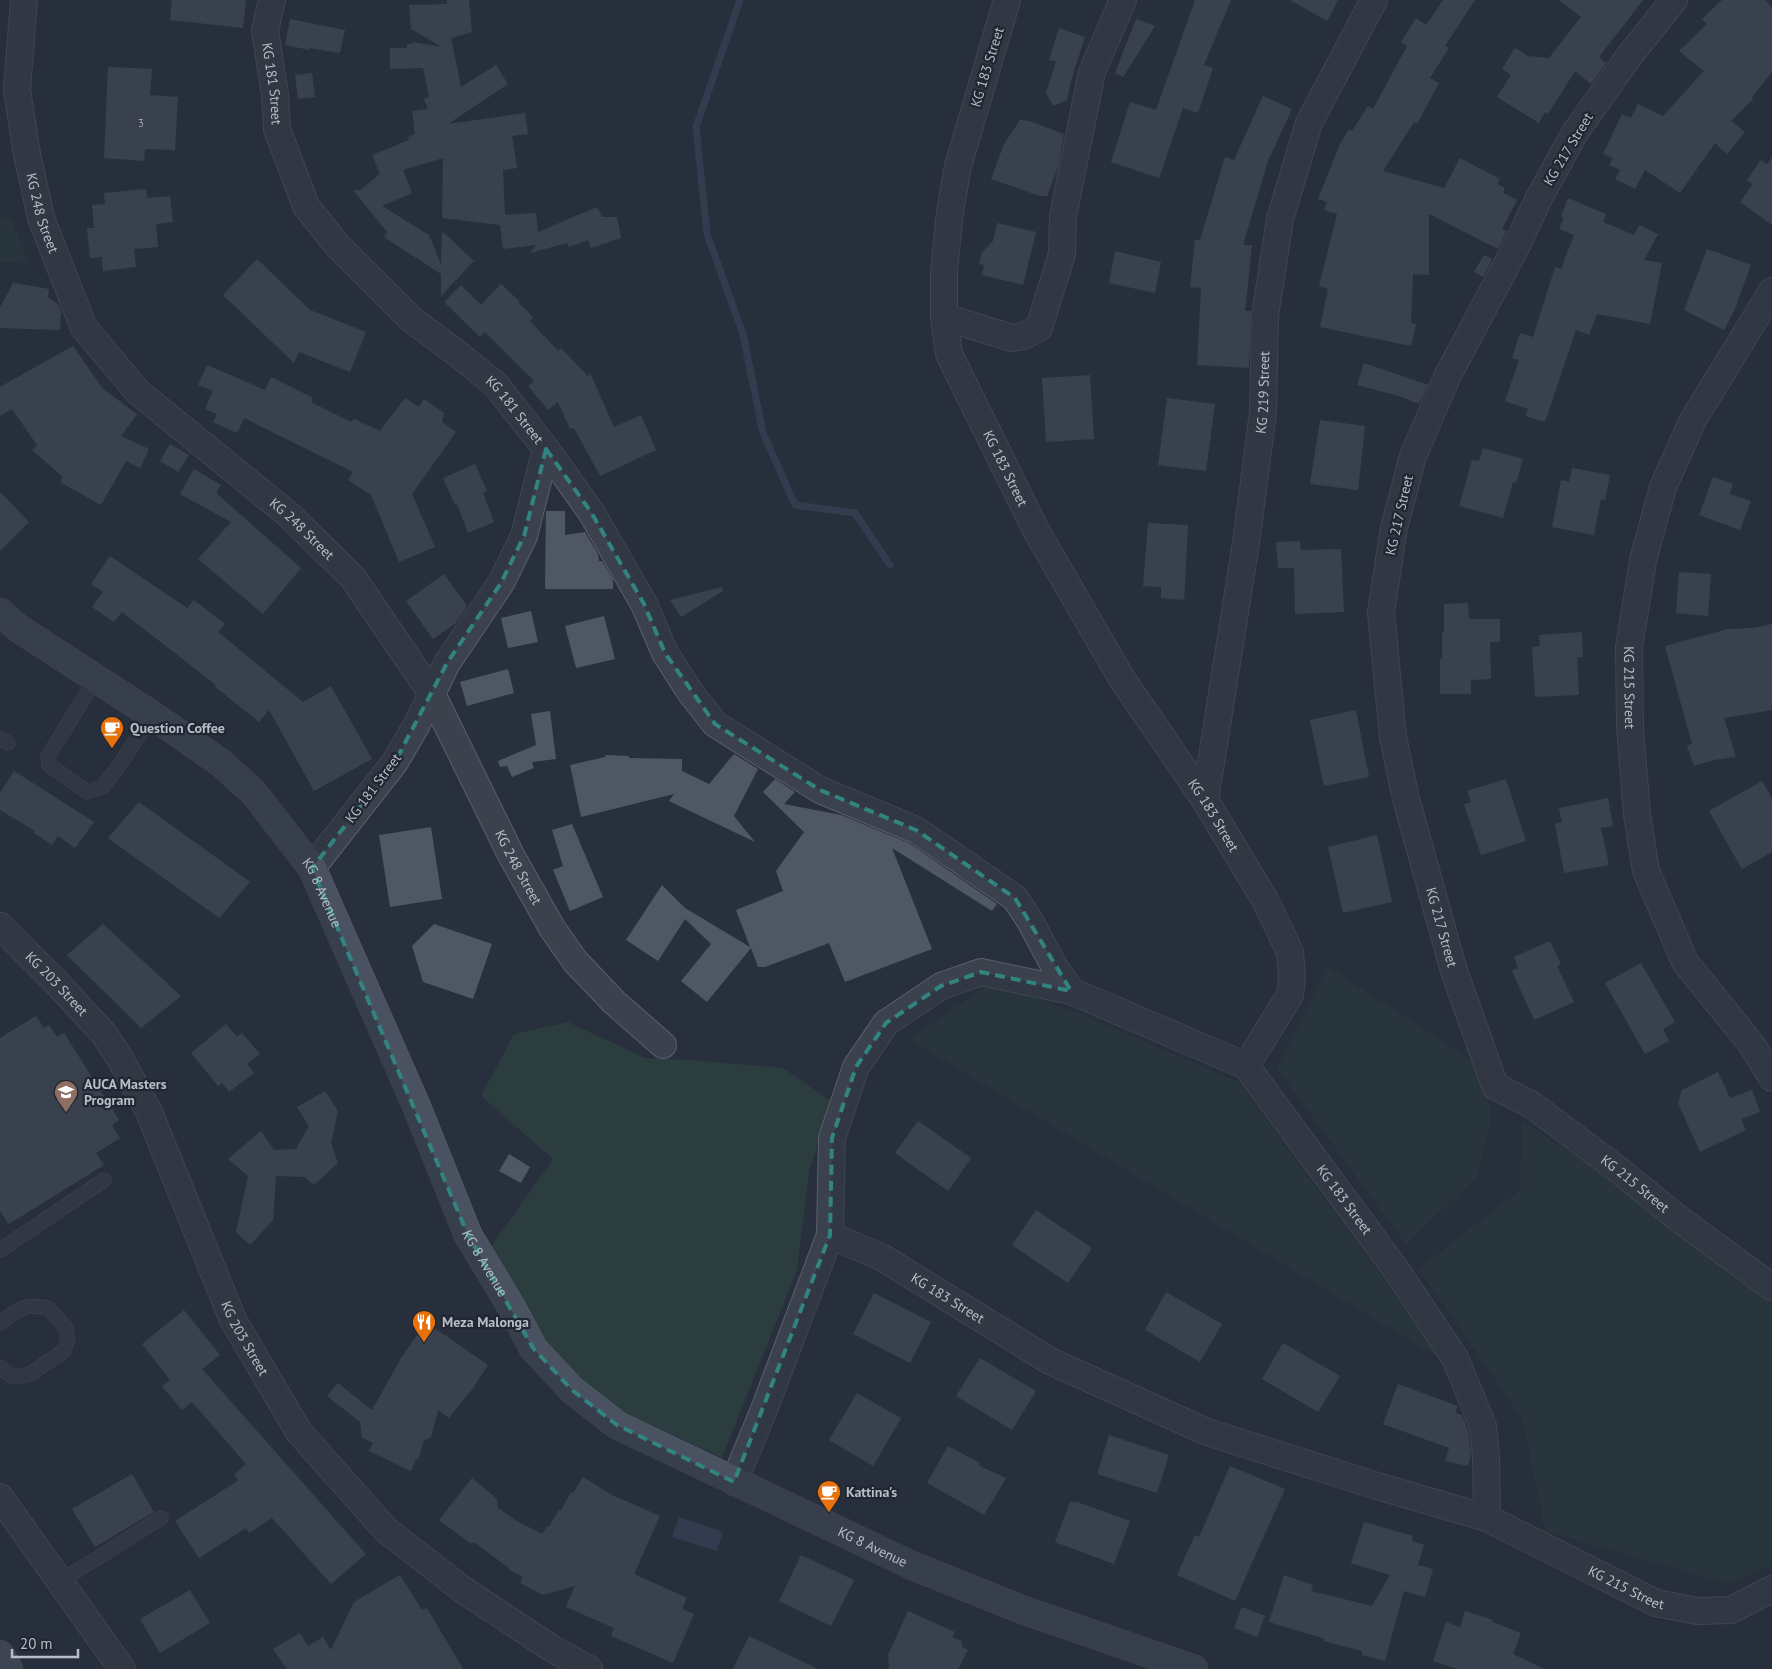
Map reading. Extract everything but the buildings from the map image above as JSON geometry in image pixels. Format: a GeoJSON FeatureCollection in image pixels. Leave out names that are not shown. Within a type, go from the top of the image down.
{"type":"FeatureCollection","features":[{"type":"Feature","properties":{"kind":"main road"},"geometry":{"type":"LineString","coordinates":[[0,1654],[9,1669]]}},
{"type":"Feature","properties":{"kind":"street","name":"KG 248 Street"},"geometry":{"type":"LineString","coordinates":[[24,0],[18,90],[27,154],[41,218],[84,328],[138,392],[289,515],[352,578],[432,694],[511,855],[552,928],[575,961],[614,1002],[664,1045]]}},
{"type":"Feature","properties":{"kind":"street","name":"KG 181 Street"},"geometry":{"type":"LineString","coordinates":[[272,0],[265,31],[275,94],[278,129],[306,206],[337,245],[412,320],[496,385],[546,449],[524,536],[501,582],[446,663],[416,726],[395,762],[312,868]]}},
{"type":"Feature","properties":{"kind":"street","name":"KG 183 Street"},"geometry":{"type":"LineString","coordinates":[[830,1235],[883,1258],[1050,1361],[1207,1432],[1377,1486],[1487,1518],[1486,1456],[1483,1426],[1456,1358],[1397,1271],[1246,1066],[1290,995],[1292,977],[1290,952],[1264,900],[1206,800],[1122,679],[1037,532],[949,354],[944,317],[944,271],[950,212],[958,166],[1007,0]]}},
{"type":"Feature","properties":{"kind":"street"},"geometry":{"type":"LineString","coordinates":[[944,317],[1012,338],[1024,336],[1039,328],[1062,254],[1063,216],[1092,72],[1122,0]]}},
{"type":"Feature","properties":{"kind":"street","name":"KG 219 Street"},"geometry":{"type":"LineString","coordinates":[[1206,800],[1255,478],[1263,412],[1265,316],[1280,218],[1309,123],[1374,0]]}},
{"type":"Feature","properties":{"kind":"street","name":"KG 217 Street"},"geometry":{"type":"LineString","coordinates":[[1495,1086],[1454,971],[1406,799],[1393,737],[1381,612],[1394,528],[1413,456],[1448,375],[1517,246],[1538,200],[1574,134],[1630,55],[1674,0]]}},
{"type":"Feature","properties":{"kind":"street","name":"KG 215 Street"},"geometry":{"type":"LineString","coordinates":[[1772,291],[1693,420],[1663,487],[1643,560],[1629,648],[1630,727],[1637,815],[1646,871],[1685,962],[1752,1045],[1772,1078]]}},
{"type":"Feature","properties":{"kind":"street"},"geometry":{"type":"LineString","coordinates":[[546,449],[596,520],[644,604],[665,654],[690,692],[715,724],[820,790],[916,830],[1014,898],[1030,921],[1054,966],[1071,991]]}},
{"type":"Feature","properties":{"kind":"street","name":"KG 8 Avenue"},"geometry":{"type":"LineString","coordinates":[[0,612],[18,628],[152,715],[221,763],[254,793],[312,868],[416,1105],[468,1235],[534,1348],[572,1390],[617,1425],[911,1565],[1023,1610],[1194,1669]]}},
{"type":"Feature","properties":{"kind":"street","name":"KG 203 Street"},"geometry":{"type":"LineString","coordinates":[[0,926],[104,1034],[121,1060],[149,1112],[233,1320],[299,1432],[386,1530],[462,1589],[551,1648],[590,1669]]}},
{"type":"Feature","properties":{"kind":"street"},"geometry":{"type":"LineString","coordinates":[[734,1482],[765,1407],[830,1235],[832,1138],[856,1067],[886,1023],[941,986],[982,972],[1071,991],[1246,1066]]}},
{"type":"Feature","properties":{"kind":"street","name":"KG 215 Street"},"geometry":{"type":"LineString","coordinates":[[1495,1086],[1532,1105],[1772,1287]]}},
{"type":"Feature","properties":{"kind":"street"},"geometry":{"type":"LineString","coordinates":[[0,1496],[122,1669]]}},
{"type":"Feature","properties":{"kind":"street","name":"KG 215 Street"},"geometry":{"type":"LineString","coordinates":[[1487,1518],[1656,1604],[1697,1611],[1731,1610],[1772,1589]]}},
{"type":"Feature","properties":{"kind":"lane"},"geometry":{"type":"LineString","coordinates":[[96,678],[48,756],[49,765],[87,792],[102,787],[119,766],[152,715]]}},
{"type":"Feature","properties":{"kind":"lane"},"geometry":{"type":"LineString","coordinates":[[0,1250],[104,1180]]}},
{"type":"Feature","properties":{"kind":"lane"},"geometry":{"type":"LineString","coordinates":[[0,1324],[19,1309],[28,1306],[48,1308],[66,1328],[68,1339],[64,1351],[30,1374],[11,1376],[0,1366]]}},
{"type":"Feature","properties":{"kind":"lane"},"geometry":{"type":"LineString","coordinates":[[59,1582],[161,1518]]}},
{"type":"Feature","properties":{"kind":"highlighted area"},"geometry":{"type":"Polygon","coordinates":[[[546,449],[591,512],[644,604],[665,653],[715,724],[820,790],[916,830],[1015,898],[1071,991],[981,972],[941,986],[886,1023],[856,1067],[832,1138],[830,1235],[734,1482],[617,1425],[572,1390],[533,1348],[468,1235],[312,868],[395,762],[447,663],[501,583],[524,536],[546,449]]]}},
{"type":"Feature","properties":{"kind":"shaded area"},"geometry":{"type":"Polygon","coordinates":[[[10,218],[28,261],[0,262],[0,219],[10,218]]]}},
{"type":"Feature","properties":{"kind":"shaded area"},"geometry":{"type":"Polygon","coordinates":[[[1328,967],[1486,1070],[1490,1122],[1477,1176],[1406,1244],[1277,1068],[1328,967]]]}},
{"type":"Feature","properties":{"kind":"shaded area"},"geometry":{"type":"Polygon","coordinates":[[[993,982],[1090,1018],[1238,1082],[1432,1345],[1447,1362],[909,1039],[993,982]]]}},
{"type":"Feature","properties":{"kind":"shaded area"},"geometry":{"type":"Polygon","coordinates":[[[568,1022],[645,1058],[783,1068],[831,1101],[809,1172],[797,1270],[722,1458],[596,1399],[528,1342],[487,1252],[553,1159],[481,1096],[514,1034],[568,1022]]]}},
{"type":"Feature","properties":{"kind":"shaded area"},"geometry":{"type":"Polygon","coordinates":[[[1522,1121],[1772,1284],[1772,1565],[1729,1584],[1546,1531],[1522,1418],[1419,1269],[1520,1190],[1522,1121]]]}},
{"type":"Feature","properties":{"kind":"water"},"geometry":{"type":"Polygon","coordinates":[[[679,1517],[723,1532],[717,1551],[672,1537],[679,1517]]]}},
{"type":"Feature","properties":{"kind":"waterway"},"geometry":{"type":"LineString","coordinates":[[740,0],[696,127],[707,234],[743,334],[763,433],[795,505],[855,513],[890,565]]}},
{"type":"Feature","properties":{"kind":"place","name":"Question Coffee"},"geometry":{"type":"Point","coordinates":[112,749]}},
{"type":"Feature","properties":{"kind":"place","name":"AUCA Masters Program"},"geometry":{"type":"Point","coordinates":[66,1113]}},
{"type":"Feature","properties":{"kind":"place","name":"Meza Malonga"},"geometry":{"type":"Point","coordinates":[424,1343]}},
{"type":"Feature","properties":{"kind":"place","name":"Kattina's"},"geometry":{"type":"Point","coordinates":[829,1513]}}]}
